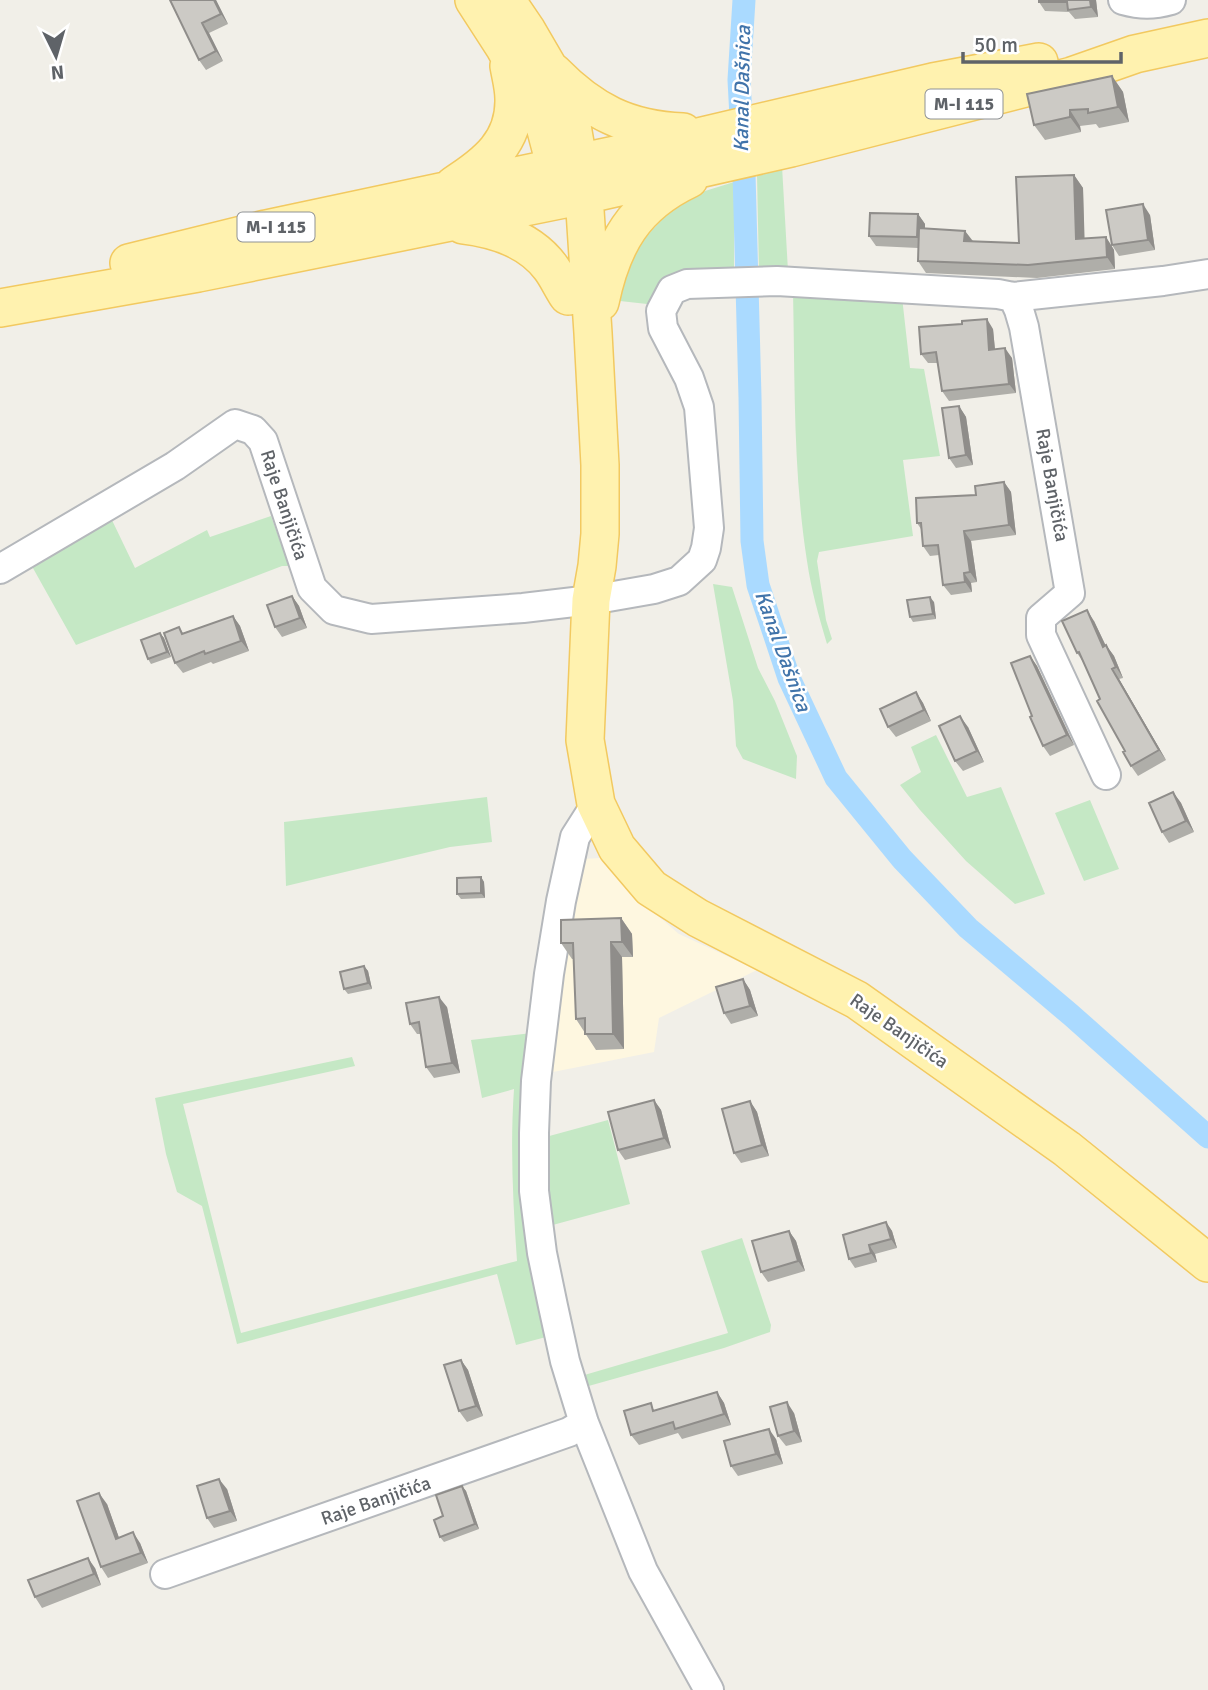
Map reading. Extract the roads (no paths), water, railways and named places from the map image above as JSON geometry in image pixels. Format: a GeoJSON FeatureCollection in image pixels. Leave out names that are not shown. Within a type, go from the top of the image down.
{"type":"FeatureCollection","features":[{"type":"Feature","properties":{"kind":"main road"},"geometry":{"type":"LineString","coordinates":[[474,0],[505,48],[542,115],[570,181],[593,334],[600,465],[600,534],[591,600]]}},
{"type":"Feature","properties":{"kind":"main road"},"geometry":{"type":"LineString","coordinates":[[506,0],[548,67],[572,125],[568,296],[576,492],[591,600]]}},
{"type":"Feature","properties":{"kind":"main road","name":"M-I 115"},"geometry":{"type":"LineString","coordinates":[[0,306],[198,273],[447,206],[788,132],[933,82],[1053,60],[1135,54],[1208,38]]}},
{"type":"Feature","properties":{"kind":"main road"},"geometry":{"type":"LineString","coordinates":[[505,48],[514,99],[512,121],[506,141],[447,206],[520,241],[538,253],[568,296]]}},
{"type":"Feature","properties":{"kind":"main road"},"geometry":{"type":"LineString","coordinates":[[548,67],[571,90],[610,116],[720,148]]}},
{"type":"Feature","properties":{"kind":"main road"},"geometry":{"type":"LineString","coordinates":[[593,334],[611,259],[637,216],[656,198],[685,180],[720,148]]}},
{"type":"Feature","properties":{"kind":"main road","name":"Raje Banjičića"},"geometry":{"type":"LineString","coordinates":[[591,600],[585,740],[596,804],[617,848],[651,888],[698,918],[857,1000],[1067,1150],[1208,1263]]}},
{"type":"Feature","properties":{"kind":"street"},"geometry":{"type":"LineString","coordinates":[[1123,0],[1153,5],[1171,0]]}},
{"type":"Feature","properties":{"kind":"street"},"geometry":{"type":"LineString","coordinates":[[1013,297],[1208,274]]}},
{"type":"Feature","properties":{"kind":"street","name":"Raje Banjičića"},"geometry":{"type":"LineString","coordinates":[[0,569],[164,473],[235,425],[253,430],[263,441],[312,588],[334,610],[371,619],[394,618],[523,608],[654,589],[679,581],[702,561],[709,528],[699,407],[689,378],[663,328],[661,312],[672,290],[687,284],[777,281],[998,294],[1013,297],[1020,310],[1070,593],[1041,618],[1041,635],[1106,775]]}},
{"type":"Feature","properties":{"kind":"street"},"geometry":{"type":"LineString","coordinates":[[596,804],[575,838],[549,974],[536,1081],[534,1191],[542,1253],[565,1361],[584,1423],[643,1571],[709,1690]]}},
{"type":"Feature","properties":{"kind":"street","name":"Raje Banjičića"},"geometry":{"type":"LineString","coordinates":[[166,1574],[569,1432],[584,1423]]}},
{"type":"Feature","properties":{"kind":"waterway","name":"Kanal Dašnica"},"geometry":{"type":"LineString","coordinates":[[744,0],[739,80],[744,173],[752,541],[758,585],[789,678],[836,778],[902,859],[968,928],[1208,1137]]}}]}
